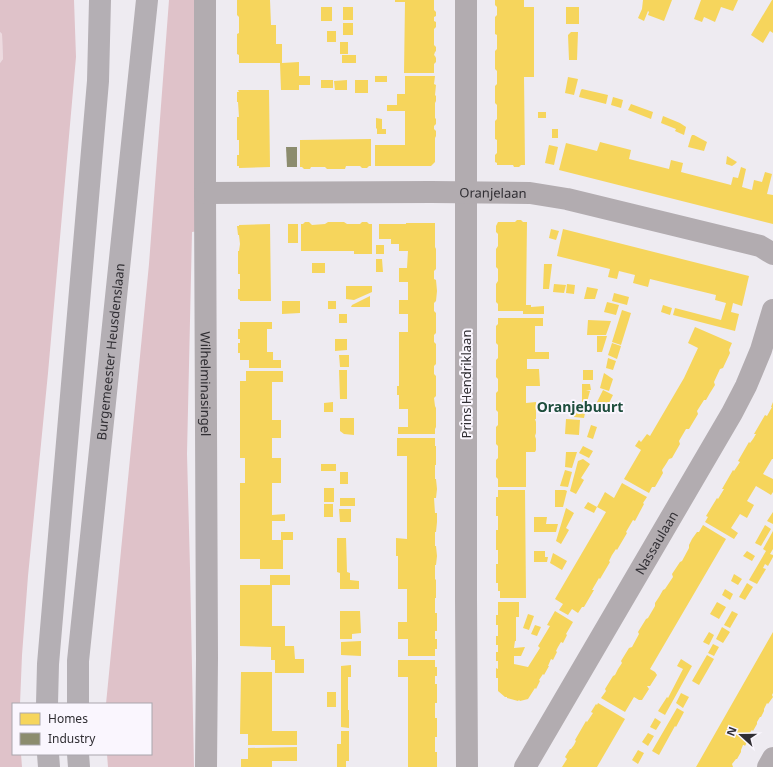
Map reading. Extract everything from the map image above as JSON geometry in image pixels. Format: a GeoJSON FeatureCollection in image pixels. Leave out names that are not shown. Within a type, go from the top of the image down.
{"type":"FeatureCollection","features":[{"type":"Feature","properties":{"kind":"main road"},"geometry":{"type":"LineString","coordinates":[[47,703],[48,664],[98,80],[100,0]]}},
{"type":"Feature","properties":{"kind":"main road","name":"Burgemeester Heusdenslaan"},"geometry":{"type":"LineString","coordinates":[[78,703],[78,661],[147,0]]}},
{"type":"Feature","properties":{"kind":"main road"},"geometry":{"type":"LineString","coordinates":[[48,755],[49,767]]}},
{"type":"Feature","properties":{"kind":"main road"},"geometry":{"type":"LineString","coordinates":[[78,755],[79,767]]}},
{"type":"Feature","properties":{"kind":"street","name":"Wilhelminasingel"},"geometry":{"type":"LineString","coordinates":[[205,0],[206,767]]}},
{"type":"Feature","properties":{"kind":"street","name":"Prins Hendriklaan"},"geometry":{"type":"LineString","coordinates":[[466,0],[467,767]]}},
{"type":"Feature","properties":{"kind":"street","name":"Oranjelaan"},"geometry":{"type":"LineString","coordinates":[[205,193],[530,192],[760,246],[773,254]]}},
{"type":"Feature","properties":{"kind":"street","name":"Nassaulaan"},"geometry":{"type":"LineString","coordinates":[[525,767],[732,413],[746,386],[761,350],[773,310]]}},
{"type":"Feature","properties":{"kind":"street"},"geometry":{"type":"LineString","coordinates":[[768,767],[773,758]]}},
{"type":"Feature","properties":{"kind":"shaded area"},"geometry":{"type":"Polygon","coordinates":[[[0,0],[74,0],[76,57],[48,373],[28,576],[20,703],[12,703],[12,755],[21,755],[22,767],[0,767],[0,63],[3,59],[2,34],[0,32],[0,0]]]}},
{"type":"Feature","properties":{"kind":"shaded area"},"geometry":{"type":"Polygon","coordinates":[[[169,0],[194,0],[194,162],[199,163],[199,231],[192,232],[187,454],[194,767],[108,767],[107,755],[152,755],[152,703],[106,703],[149,264],[169,0]]]}},
{"type":"Feature","properties":{"kind":"shaded area"},"geometry":{"type":"Polygon","coordinates":[[[0,32],[2,34],[3,59],[0,63],[0,32]]]}},
{"type":"Feature","properties":{"kind":"building: Homes"},"geometry":{"type":"Polygon","coordinates":[[[237,0],[270,0],[271,25],[276,25],[276,44],[282,44],[282,63],[299,62],[299,76],[310,76],[310,85],[299,85],[299,90],[281,90],[280,63],[239,63],[239,55],[237,54],[239,17],[237,15],[237,0]]]}},
{"type":"Feature","properties":{"kind":"building: Homes"},"geometry":{"type":"Polygon","coordinates":[[[395,0],[434,0],[434,10],[436,12],[436,16],[434,17],[434,21],[436,22],[436,27],[434,29],[434,45],[436,47],[436,51],[434,55],[436,62],[434,64],[434,73],[404,73],[405,2],[395,2],[395,0]]]}},
{"type":"Feature","properties":{"kind":"building: Homes"},"geometry":{"type":"Polygon","coordinates":[[[495,0],[524,0],[524,7],[534,7],[534,77],[524,77],[525,165],[521,165],[519,167],[514,167],[513,165],[497,165],[495,162],[495,155],[497,153],[497,140],[495,139],[497,105],[495,103],[495,86],[497,84],[497,71],[495,69],[495,51],[497,49],[497,35],[495,34],[495,17],[497,15],[497,7],[495,5],[495,0]]]}},
{"type":"Feature","properties":{"kind":"building: Homes"},"geometry":{"type":"Polygon","coordinates":[[[643,0],[672,0],[664,21],[648,15],[648,11],[644,21],[638,18],[642,9],[643,0]]]}},
{"type":"Feature","properties":{"kind":"building: Homes"},"geometry":{"type":"Polygon","coordinates":[[[701,0],[738,0],[733,11],[721,7],[715,22],[704,17],[702,22],[694,19],[701,0]]]}},
{"type":"Feature","properties":{"kind":"building: Homes"},"geometry":{"type":"Polygon","coordinates":[[[772,0],[773,33],[770,31],[763,43],[751,35],[772,0]]]}},
{"type":"Feature","properties":{"kind":"building: Homes"},"geometry":{"type":"Polygon","coordinates":[[[321,7],[332,7],[332,21],[321,21],[321,7]]]}},
{"type":"Feature","properties":{"kind":"building: Homes"},"geometry":{"type":"Polygon","coordinates":[[[343,7],[353,7],[353,20],[343,20],[343,7]]]}},
{"type":"Feature","properties":{"kind":"building: Homes"},"geometry":{"type":"Polygon","coordinates":[[[566,7],[579,7],[579,24],[566,24],[566,7]]]}},
{"type":"Feature","properties":{"kind":"building: Homes"},"geometry":{"type":"Polygon","coordinates":[[[343,23],[353,23],[353,35],[343,35],[343,23]]]}},
{"type":"Feature","properties":{"kind":"building: Homes"},"geometry":{"type":"Polygon","coordinates":[[[327,31],[336,31],[336,42],[327,42],[327,31]]]}},
{"type":"Feature","properties":{"kind":"building: Homes"},"geometry":{"type":"Polygon","coordinates":[[[571,32],[578,32],[577,60],[569,60],[568,35],[571,32]]]}},
{"type":"Feature","properties":{"kind":"building: Homes"},"geometry":{"type":"Polygon","coordinates":[[[340,42],[348,42],[348,54],[340,54],[340,42]]]}},
{"type":"Feature","properties":{"kind":"building: Homes"},"geometry":{"type":"Polygon","coordinates":[[[342,55],[356,55],[356,63],[342,63],[342,55]]]}},
{"type":"Feature","properties":{"kind":"building: Homes"},"geometry":{"type":"Polygon","coordinates":[[[375,76],[387,76],[387,82],[375,82],[375,76]]]}},
{"type":"Feature","properties":{"kind":"building: Homes"},"geometry":{"type":"Polygon","coordinates":[[[405,76],[435,76],[435,162],[431,166],[375,166],[375,145],[405,145],[405,111],[387,111],[387,105],[397,105],[397,94],[405,94],[405,76]]]}},
{"type":"Feature","properties":{"kind":"building: Homes"},"geometry":{"type":"Polygon","coordinates":[[[568,77],[578,79],[574,95],[565,93],[568,77]]]}},
{"type":"Feature","properties":{"kind":"building: Homes"},"geometry":{"type":"Polygon","coordinates":[[[321,80],[333,80],[333,88],[321,88],[321,80]]]}},
{"type":"Feature","properties":{"kind":"building: Homes"},"geometry":{"type":"Polygon","coordinates":[[[347,80],[347,90],[335,90],[334,81],[347,80]]]}},
{"type":"Feature","properties":{"kind":"building: Homes"},"geometry":{"type":"Polygon","coordinates":[[[355,80],[368,80],[368,93],[355,93],[355,80]]]}},
{"type":"Feature","properties":{"kind":"building: Homes"},"geometry":{"type":"Polygon","coordinates":[[[582,89],[608,95],[606,104],[579,97],[582,89]]]}},
{"type":"Feature","properties":{"kind":"building: Homes"},"geometry":{"type":"Polygon","coordinates":[[[238,90],[269,90],[270,167],[239,168],[239,166],[237,166],[237,155],[239,155],[239,140],[237,140],[237,117],[239,117],[237,102],[238,90]]]}},
{"type":"Feature","properties":{"kind":"building: Homes"},"geometry":{"type":"Polygon","coordinates":[[[613,97],[623,100],[621,108],[611,105],[613,97]]]}},
{"type":"Feature","properties":{"kind":"building: Homes"},"geometry":{"type":"Polygon","coordinates":[[[631,104],[653,112],[651,119],[628,110],[631,104]]]}},
{"type":"Feature","properties":{"kind":"building: Homes"},"geometry":{"type":"Polygon","coordinates":[[[538,112],[546,112],[546,118],[538,118],[538,112]]]}},
{"type":"Feature","properties":{"kind":"building: Homes"},"geometry":{"type":"Polygon","coordinates":[[[663,116],[686,127],[684,135],[675,131],[676,129],[661,123],[663,116]]]}},
{"type":"Feature","properties":{"kind":"building: Homes"},"geometry":{"type":"Polygon","coordinates":[[[376,118],[382,119],[382,129],[386,129],[386,134],[377,134],[376,118]]]}},
{"type":"Feature","properties":{"kind":"building: Homes"},"geometry":{"type":"Polygon","coordinates":[[[552,129],[558,129],[558,138],[552,138],[552,129]]]}},
{"type":"Feature","properties":{"kind":"building: Homes"},"geometry":{"type":"Polygon","coordinates":[[[692,135],[707,142],[704,151],[688,147],[692,135]]]}},
{"type":"Feature","properties":{"kind":"building: Homes"},"geometry":{"type":"Polygon","coordinates":[[[371,139],[371,166],[367,168],[362,168],[360,166],[346,166],[345,169],[311,167],[310,169],[304,169],[300,167],[300,140],[371,139]]]}},
{"type":"Feature","properties":{"kind":"building: Homes"},"geometry":{"type":"Polygon","coordinates":[[[600,142],[631,150],[629,159],[669,169],[671,160],[683,163],[681,172],[731,185],[733,177],[738,178],[741,167],[746,169],[742,187],[752,190],[754,180],[762,182],[765,172],[772,174],[767,194],[773,195],[773,224],[559,170],[566,143],[597,151],[600,142]]]}},
{"type":"Feature","properties":{"kind":"building: Homes"},"geometry":{"type":"Polygon","coordinates":[[[549,145],[558,147],[554,165],[545,163],[549,145]]]}},
{"type":"Feature","properties":{"kind":"building: Homes"},"geometry":{"type":"Polygon","coordinates":[[[727,156],[737,162],[732,166],[726,164],[727,156]]]}},
{"type":"Feature","properties":{"kind":"building: Homes"},"geometry":{"type":"Polygon","coordinates":[[[517,220],[527,222],[526,305],[531,305],[531,307],[544,306],[544,314],[523,314],[523,311],[498,311],[498,304],[496,302],[498,269],[496,267],[496,249],[498,246],[498,234],[496,232],[496,226],[498,222],[515,222],[517,220]]]}},
{"type":"Feature","properties":{"kind":"building: Homes"},"geometry":{"type":"Polygon","coordinates":[[[309,222],[312,225],[325,224],[328,222],[360,224],[362,222],[367,222],[372,224],[372,254],[354,254],[354,251],[301,251],[301,224],[309,222]]]}},
{"type":"Feature","properties":{"kind":"building: Homes"},"geometry":{"type":"Polygon","coordinates":[[[435,223],[436,269],[434,271],[434,279],[436,280],[437,291],[436,301],[434,303],[434,311],[436,313],[436,333],[434,335],[434,342],[436,344],[436,364],[434,366],[434,374],[436,376],[436,396],[434,398],[436,408],[435,434],[398,434],[398,427],[408,427],[408,409],[399,409],[399,395],[397,395],[397,386],[399,386],[399,332],[408,332],[408,314],[399,314],[399,300],[408,300],[408,282],[399,282],[399,268],[407,268],[408,251],[399,251],[399,244],[391,244],[391,239],[379,239],[379,224],[435,223]]]}},
{"type":"Feature","properties":{"kind":"building: Homes"},"geometry":{"type":"Polygon","coordinates":[[[270,224],[271,301],[240,301],[238,299],[240,274],[238,274],[238,251],[240,244],[237,226],[270,224]]]}},
{"type":"Feature","properties":{"kind":"building: Homes"},"geometry":{"type":"Polygon","coordinates":[[[288,224],[298,224],[298,243],[288,243],[288,224]]]}},
{"type":"Feature","properties":{"kind":"building: Homes"},"geometry":{"type":"Polygon","coordinates":[[[551,229],[559,231],[556,240],[549,238],[551,229]]]}},
{"type":"Feature","properties":{"kind":"building: Homes"},"geometry":{"type":"Polygon","coordinates":[[[563,229],[749,276],[742,306],[733,303],[731,312],[739,314],[735,331],[673,315],[675,308],[721,320],[726,303],[715,300],[716,295],[650,279],[648,287],[633,283],[635,275],[619,271],[617,279],[608,277],[610,269],[557,256],[563,229]]]}},
{"type":"Feature","properties":{"kind":"building: Homes"},"geometry":{"type":"Polygon","coordinates":[[[376,245],[384,245],[384,254],[376,254],[376,245]]]}},
{"type":"Feature","properties":{"kind":"building: Homes"},"geometry":{"type":"Polygon","coordinates":[[[376,259],[382,259],[383,272],[376,272],[376,259]]]}},
{"type":"Feature","properties":{"kind":"building: Homes"},"geometry":{"type":"Polygon","coordinates":[[[312,263],[325,263],[325,273],[312,273],[312,263]]]}},
{"type":"Feature","properties":{"kind":"building: Homes"},"geometry":{"type":"Polygon","coordinates":[[[544,264],[552,264],[549,289],[543,289],[544,264]]]}},
{"type":"Feature","properties":{"kind":"building: Homes"},"geometry":{"type":"Polygon","coordinates":[[[554,284],[566,285],[564,293],[553,292],[554,284]]]}},
{"type":"Feature","properties":{"kind":"building: Homes"},"geometry":{"type":"Polygon","coordinates":[[[567,284],[575,285],[574,294],[566,293],[567,284]]]}},
{"type":"Feature","properties":{"kind":"building: Homes"},"geometry":{"type":"Polygon","coordinates":[[[346,286],[372,286],[372,292],[354,300],[346,299],[346,286]]]}},
{"type":"Feature","properties":{"kind":"building: Homes"},"geometry":{"type":"Polygon","coordinates":[[[587,287],[598,289],[595,299],[584,299],[587,287]]]}},
{"type":"Feature","properties":{"kind":"building: Homes"},"geometry":{"type":"Polygon","coordinates":[[[614,293],[629,297],[627,305],[612,301],[614,293]]]}},
{"type":"Feature","properties":{"kind":"building: Homes"},"geometry":{"type":"Polygon","coordinates":[[[370,296],[370,307],[351,307],[352,305],[370,296]]]}},
{"type":"Feature","properties":{"kind":"building: Homes"},"geometry":{"type":"Polygon","coordinates":[[[282,301],[300,301],[300,313],[282,314],[282,301]]]}},
{"type":"Feature","properties":{"kind":"building: Homes"},"geometry":{"type":"Polygon","coordinates":[[[328,301],[336,301],[336,309],[328,309],[328,301]]]}},
{"type":"Feature","properties":{"kind":"building: Homes"},"geometry":{"type":"Polygon","coordinates":[[[607,302],[619,305],[616,315],[604,312],[607,302]]]}},
{"type":"Feature","properties":{"kind":"building: Homes"},"geometry":{"type":"Polygon","coordinates":[[[663,305],[672,308],[670,315],[661,312],[663,305]]]}},
{"type":"Feature","properties":{"kind":"building: Homes"},"geometry":{"type":"Polygon","coordinates":[[[622,310],[631,313],[621,345],[612,342],[622,310]]]}},
{"type":"Feature","properties":{"kind":"building: Homes"},"geometry":{"type":"Polygon","coordinates":[[[339,314],[347,314],[347,323],[339,323],[339,314]]]}},
{"type":"Feature","properties":{"kind":"building: Homes"},"geometry":{"type":"Polygon","coordinates":[[[498,318],[543,318],[543,326],[535,326],[535,352],[549,352],[549,359],[527,359],[527,369],[539,369],[540,386],[526,386],[526,403],[536,402],[536,450],[535,452],[526,452],[526,487],[498,487],[498,479],[496,477],[498,446],[496,444],[496,427],[498,425],[498,412],[496,410],[496,393],[498,391],[498,379],[496,377],[496,360],[498,358],[498,345],[496,343],[496,326],[498,324],[498,318]]]}},
{"type":"Feature","properties":{"kind":"building: Homes"},"geometry":{"type":"Polygon","coordinates":[[[588,320],[611,321],[606,335],[587,335],[588,320]]]}},
{"type":"Feature","properties":{"kind":"building: Homes"},"geometry":{"type":"Polygon","coordinates":[[[240,322],[272,322],[272,329],[267,329],[267,352],[273,352],[273,360],[281,360],[281,368],[249,368],[249,360],[240,360],[240,353],[238,353],[238,343],[240,343],[240,339],[238,339],[238,329],[240,329],[240,322]]]}},
{"type":"Feature","properties":{"kind":"building: Homes"},"geometry":{"type":"Polygon","coordinates":[[[695,327],[732,343],[729,350],[730,353],[723,368],[720,369],[714,382],[715,385],[697,411],[698,414],[689,429],[686,429],[672,458],[669,459],[662,470],[663,473],[655,487],[652,487],[649,493],[624,479],[641,450],[635,446],[639,440],[641,442],[647,434],[650,436],[684,378],[698,348],[688,343],[695,327]]]}},
{"type":"Feature","properties":{"kind":"building: Homes"},"geometry":{"type":"Polygon","coordinates":[[[597,336],[607,336],[602,352],[597,352],[597,336]]]}},
{"type":"Feature","properties":{"kind":"building: Homes"},"geometry":{"type":"Polygon","coordinates":[[[335,339],[347,339],[347,350],[335,351],[335,339]]]}},
{"type":"Feature","properties":{"kind":"building: Homes"},"geometry":{"type":"Polygon","coordinates":[[[612,343],[621,346],[617,359],[608,355],[612,343]]]}},
{"type":"Feature","properties":{"kind":"building: Homes"},"geometry":{"type":"Polygon","coordinates":[[[339,355],[349,355],[349,367],[340,367],[339,355]]]}},
{"type":"Feature","properties":{"kind":"building: Homes"},"geometry":{"type":"Polygon","coordinates":[[[608,358],[616,361],[613,370],[606,368],[608,358]]]}},
{"type":"Feature","properties":{"kind":"building: Homes"},"geometry":{"type":"Polygon","coordinates":[[[339,370],[347,370],[347,399],[340,399],[339,370]]]}},
{"type":"Feature","properties":{"kind":"building: Homes"},"geometry":{"type":"Polygon","coordinates":[[[583,370],[593,370],[593,380],[583,380],[583,370]]]}},
{"type":"Feature","properties":{"kind":"building: Homes"},"geometry":{"type":"Polygon","coordinates":[[[246,371],[283,371],[283,382],[272,382],[272,420],[281,420],[281,438],[272,438],[272,458],[281,458],[281,483],[272,483],[272,515],[285,514],[285,521],[272,521],[272,540],[281,540],[281,532],[293,532],[293,540],[283,540],[283,569],[260,569],[260,559],[240,559],[240,483],[245,483],[245,458],[240,458],[240,381],[246,381],[246,371]]]}},
{"type":"Feature","properties":{"kind":"building: Homes"},"geometry":{"type":"Polygon","coordinates":[[[604,373],[613,379],[609,391],[600,388],[604,373]]]}},
{"type":"Feature","properties":{"kind":"building: Homes"},"geometry":{"type":"Polygon","coordinates":[[[582,384],[590,384],[591,390],[586,390],[590,391],[587,402],[582,402],[582,384]]]}},
{"type":"Feature","properties":{"kind":"building: Homes"},"geometry":{"type":"Polygon","coordinates":[[[603,390],[613,395],[606,409],[596,404],[603,390]]]}},
{"type":"Feature","properties":{"kind":"building: Homes"},"geometry":{"type":"Polygon","coordinates":[[[333,402],[333,412],[324,412],[324,403],[333,402]]]}},
{"type":"Feature","properties":{"kind":"building: Homes"},"geometry":{"type":"Polygon","coordinates":[[[773,402],[773,459],[763,474],[773,479],[773,492],[771,495],[756,486],[747,501],[754,505],[747,518],[740,514],[731,528],[738,533],[734,539],[705,522],[708,517],[706,516],[724,489],[722,489],[733,470],[734,471],[740,462],[738,461],[749,442],[750,443],[756,434],[754,434],[765,415],[767,416],[773,402]]]}},
{"type":"Feature","properties":{"kind":"building: Homes"},"geometry":{"type":"Polygon","coordinates":[[[575,403],[587,403],[584,418],[574,417],[575,403]]]}},
{"type":"Feature","properties":{"kind":"building: Homes"},"geometry":{"type":"Polygon","coordinates":[[[340,418],[354,418],[354,435],[344,434],[340,431],[340,418]]]}},
{"type":"Feature","properties":{"kind":"building: Homes"},"geometry":{"type":"Polygon","coordinates":[[[566,419],[580,420],[579,435],[565,434],[566,419]]]}},
{"type":"Feature","properties":{"kind":"building: Homes"},"geometry":{"type":"Polygon","coordinates":[[[591,425],[597,427],[593,439],[587,437],[591,425]]]}},
{"type":"Feature","properties":{"kind":"building: Homes"},"geometry":{"type":"Polygon","coordinates":[[[397,438],[435,438],[435,479],[437,489],[436,498],[434,498],[435,513],[437,513],[435,546],[437,556],[435,565],[435,613],[437,613],[437,631],[435,631],[435,639],[437,639],[437,649],[435,649],[435,656],[408,656],[408,639],[398,639],[398,622],[407,622],[407,589],[398,589],[398,556],[396,556],[396,538],[407,539],[407,456],[397,456],[397,438]]]}},
{"type":"Feature","properties":{"kind":"building: Homes"},"geometry":{"type":"Polygon","coordinates":[[[583,446],[593,451],[589,458],[579,453],[583,446]]]}},
{"type":"Feature","properties":{"kind":"building: Homes"},"geometry":{"type":"Polygon","coordinates":[[[566,452],[577,452],[572,468],[565,467],[566,452]]]}},
{"type":"Feature","properties":{"kind":"building: Homes"},"geometry":{"type":"Polygon","coordinates":[[[583,459],[590,464],[581,478],[584,480],[576,494],[570,491],[578,461],[583,459]]]}},
{"type":"Feature","properties":{"kind":"building: Homes"},"geometry":{"type":"Polygon","coordinates":[[[321,464],[336,464],[336,471],[321,471],[321,464]]]}},
{"type":"Feature","properties":{"kind":"building: Homes"},"geometry":{"type":"Polygon","coordinates":[[[565,470],[572,472],[568,487],[560,486],[565,470]]]}},
{"type":"Feature","properties":{"kind":"building: Homes"},"geometry":{"type":"Polygon","coordinates":[[[340,472],[348,472],[348,484],[340,484],[340,472]]]}},
{"type":"Feature","properties":{"kind":"building: Homes"},"geometry":{"type":"Polygon","coordinates":[[[622,483],[647,497],[635,521],[633,520],[617,550],[616,549],[612,555],[609,561],[610,562],[592,590],[594,590],[584,607],[582,607],[578,613],[572,609],[568,615],[559,610],[563,604],[555,599],[606,512],[597,507],[605,492],[614,498],[622,483]]]}},
{"type":"Feature","properties":{"kind":"building: Homes"},"geometry":{"type":"Polygon","coordinates":[[[324,488],[334,488],[334,502],[324,502],[324,488]]]}},
{"type":"Feature","properties":{"kind":"building: Homes"},"geometry":{"type":"Polygon","coordinates":[[[498,490],[525,490],[526,598],[500,598],[500,591],[498,591],[498,583],[496,583],[498,550],[496,550],[496,530],[498,530],[498,516],[496,516],[496,497],[498,497],[498,490]]]}},
{"type":"Feature","properties":{"kind":"building: Homes"},"geometry":{"type":"Polygon","coordinates":[[[555,490],[567,491],[563,507],[555,507],[555,490]]]}},
{"type":"Feature","properties":{"kind":"building: Homes"},"geometry":{"type":"Polygon","coordinates":[[[340,498],[355,498],[355,506],[340,506],[340,498]]]}},
{"type":"Feature","properties":{"kind":"building: Homes"},"geometry":{"type":"Polygon","coordinates":[[[588,502],[597,507],[594,513],[584,508],[588,502]]]}},
{"type":"Feature","properties":{"kind":"building: Homes"},"geometry":{"type":"Polygon","coordinates":[[[324,504],[333,504],[333,517],[324,517],[324,504]]]}},
{"type":"Feature","properties":{"kind":"building: Homes"},"geometry":{"type":"Polygon","coordinates":[[[566,508],[574,513],[566,528],[569,530],[561,544],[556,541],[566,508]]]}},
{"type":"Feature","properties":{"kind":"building: Homes"},"geometry":{"type":"Polygon","coordinates":[[[339,509],[351,509],[351,522],[340,522],[339,509]]]}},
{"type":"Feature","properties":{"kind":"building: Homes"},"geometry":{"type":"Polygon","coordinates":[[[773,512],[773,524],[767,521],[773,512]]]}},
{"type":"Feature","properties":{"kind":"building: Homes"},"geometry":{"type":"Polygon","coordinates":[[[534,517],[547,517],[546,524],[558,524],[556,532],[534,532],[534,517]]]}},
{"type":"Feature","properties":{"kind":"building: Homes"},"geometry":{"type":"Polygon","coordinates":[[[703,525],[726,539],[650,669],[657,675],[650,686],[647,686],[649,689],[642,700],[634,697],[625,712],[601,698],[606,691],[605,689],[622,663],[621,661],[629,648],[632,647],[639,634],[638,632],[648,618],[655,606],[655,603],[673,577],[672,574],[682,561],[692,539],[703,525]]]}},
{"type":"Feature","properties":{"kind":"building: Homes"},"geometry":{"type":"Polygon","coordinates":[[[765,525],[771,529],[761,546],[755,543],[765,525]]]}},
{"type":"Feature","properties":{"kind":"building: Homes"},"geometry":{"type":"Polygon","coordinates":[[[773,531],[773,549],[770,554],[773,555],[773,557],[768,566],[765,564],[763,568],[766,569],[757,584],[749,580],[766,551],[763,549],[773,531]]]}},
{"type":"Feature","properties":{"kind":"building: Homes"},"geometry":{"type":"Polygon","coordinates":[[[337,538],[346,538],[347,572],[350,573],[350,580],[359,581],[359,589],[340,589],[340,573],[337,572],[337,538]]]}},
{"type":"Feature","properties":{"kind":"building: Homes"},"geometry":{"type":"Polygon","coordinates":[[[534,551],[545,551],[545,557],[548,557],[547,562],[534,562],[534,551]]]}},
{"type":"Feature","properties":{"kind":"building: Homes"},"geometry":{"type":"Polygon","coordinates":[[[747,551],[755,556],[752,561],[743,556],[747,551]]]}},
{"type":"Feature","properties":{"kind":"building: Homes"},"geometry":{"type":"Polygon","coordinates":[[[553,553],[567,561],[562,570],[550,563],[553,553]]]}},
{"type":"Feature","properties":{"kind":"building: Homes"},"geometry":{"type":"Polygon","coordinates":[[[734,574],[742,579],[738,585],[731,581],[734,574]]]}},
{"type":"Feature","properties":{"kind":"building: Homes"},"geometry":{"type":"Polygon","coordinates":[[[270,575],[290,575],[290,585],[272,585],[272,626],[285,626],[285,646],[294,646],[295,659],[304,659],[304,673],[275,673],[275,660],[271,660],[271,647],[240,646],[240,585],[270,585],[270,575]]]}},
{"type":"Feature","properties":{"kind":"building: Homes"},"geometry":{"type":"Polygon","coordinates":[[[747,583],[753,587],[745,600],[739,597],[747,583]]]}},
{"type":"Feature","properties":{"kind":"building: Homes"},"geometry":{"type":"Polygon","coordinates":[[[725,589],[733,594],[730,600],[722,595],[725,589]]]}},
{"type":"Feature","properties":{"kind":"building: Homes"},"geometry":{"type":"Polygon","coordinates":[[[498,602],[519,602],[519,617],[516,617],[516,641],[514,648],[525,647],[521,656],[514,656],[514,664],[528,667],[540,648],[538,646],[550,626],[547,625],[555,611],[573,622],[563,643],[561,642],[553,660],[551,659],[544,675],[543,674],[539,680],[540,681],[536,689],[535,688],[528,699],[518,701],[505,697],[498,691],[496,668],[498,669],[498,661],[496,661],[496,652],[498,652],[498,645],[496,645],[496,636],[498,636],[498,625],[496,625],[496,615],[498,615],[498,602]]]}},
{"type":"Feature","properties":{"kind":"building: Homes"},"geometry":{"type":"Polygon","coordinates":[[[717,602],[726,607],[719,619],[710,614],[717,602]]]}},
{"type":"Feature","properties":{"kind":"building: Homes"},"geometry":{"type":"Polygon","coordinates":[[[340,611],[360,611],[361,633],[352,634],[352,639],[340,639],[340,611]]]}},
{"type":"Feature","properties":{"kind":"building: Homes"},"geometry":{"type":"Polygon","coordinates":[[[732,611],[738,614],[730,628],[724,625],[732,611]]]}},
{"type":"Feature","properties":{"kind":"building: Homes"},"geometry":{"type":"Polygon","coordinates":[[[528,614],[534,616],[529,630],[523,628],[528,614]]]}},
{"type":"Feature","properties":{"kind":"building: Homes"},"geometry":{"type":"Polygon","coordinates":[[[535,625],[541,627],[537,636],[531,634],[535,625]]]}},
{"type":"Feature","properties":{"kind":"building: Homes"},"geometry":{"type":"Polygon","coordinates":[[[722,627],[730,632],[723,643],[716,639],[722,627]]]}},
{"type":"Feature","properties":{"kind":"building: Homes"},"geometry":{"type":"Polygon","coordinates":[[[709,632],[714,635],[709,645],[703,642],[709,632]]]}},
{"type":"Feature","properties":{"kind":"building: Homes"},"geometry":{"type":"Polygon","coordinates":[[[773,632],[773,697],[768,704],[767,703],[753,731],[751,731],[748,736],[749,738],[745,746],[743,745],[737,759],[732,764],[733,767],[696,767],[773,632]]]}},
{"type":"Feature","properties":{"kind":"building: Homes"},"geometry":{"type":"Polygon","coordinates":[[[361,641],[361,656],[341,655],[341,642],[361,641]]]}},
{"type":"Feature","properties":{"kind":"building: Homes"},"geometry":{"type":"Polygon","coordinates":[[[713,644],[719,647],[714,656],[708,653],[713,644]]]}},
{"type":"Feature","properties":{"kind":"building: Homes"},"geometry":{"type":"Polygon","coordinates":[[[707,655],[714,659],[699,685],[692,681],[707,655]]]}},
{"type":"Feature","properties":{"kind":"building: Homes"},"geometry":{"type":"Polygon","coordinates":[[[681,659],[692,666],[665,715],[658,711],[667,697],[668,698],[683,669],[677,666],[681,659]]]}},
{"type":"Feature","properties":{"kind":"building: Homes"},"geometry":{"type":"Polygon","coordinates":[[[398,660],[435,660],[435,667],[437,667],[437,676],[435,676],[435,684],[437,684],[435,718],[437,718],[437,737],[435,737],[435,752],[437,752],[437,767],[408,767],[408,677],[398,677],[398,660]]]}},
{"type":"Feature","properties":{"kind":"building: Homes"},"geometry":{"type":"Polygon","coordinates":[[[351,665],[351,677],[348,677],[349,728],[341,727],[341,666],[351,665]]]}},
{"type":"Feature","properties":{"kind":"building: Homes"},"geometry":{"type":"Polygon","coordinates":[[[241,672],[272,672],[272,731],[297,731],[297,745],[248,745],[248,734],[240,734],[241,672]]]}},
{"type":"Feature","properties":{"kind":"building: Homes"},"geometry":{"type":"Polygon","coordinates":[[[327,692],[336,692],[336,707],[327,707],[327,692]]]}},
{"type":"Feature","properties":{"kind":"building: Homes"},"geometry":{"type":"Polygon","coordinates":[[[681,693],[689,697],[683,708],[676,703],[681,693]]]}},
{"type":"Feature","properties":{"kind":"building: Homes"},"geometry":{"type":"Polygon","coordinates":[[[598,703],[625,719],[597,767],[562,767],[567,759],[565,757],[574,745],[575,740],[586,721],[587,722],[593,713],[591,712],[598,703]]]}},
{"type":"Feature","properties":{"kind":"building: Homes"},"geometry":{"type":"Polygon","coordinates":[[[677,708],[684,712],[659,755],[652,751],[677,708]]]}},
{"type":"Feature","properties":{"kind":"building: Homes"},"geometry":{"type":"Polygon","coordinates":[[[655,718],[661,722],[656,730],[650,727],[655,718]]]}},
{"type":"Feature","properties":{"kind":"building: Homes"},"geometry":{"type":"Polygon","coordinates":[[[341,731],[349,731],[349,761],[346,761],[346,767],[337,767],[337,744],[341,744],[341,731]]]}},
{"type":"Feature","properties":{"kind":"building: Homes"},"geometry":{"type":"Polygon","coordinates":[[[648,733],[654,736],[648,746],[642,742],[648,733]]]}},
{"type":"Feature","properties":{"kind":"building: Homes"},"geometry":{"type":"Polygon","coordinates":[[[297,747],[297,761],[272,761],[272,767],[241,767],[241,759],[248,759],[248,748],[297,747]]]}},
{"type":"Feature","properties":{"kind":"building: Homes"},"geometry":{"type":"Polygon","coordinates":[[[638,750],[644,753],[638,764],[632,760],[638,750]]]}},
{"type":"Feature","properties":{"kind":"building: Industry"},"geometry":{"type":"Polygon","coordinates":[[[286,147],[297,147],[297,167],[287,167],[286,147]]]}},
{"type":"Feature","properties":{"kind":"district","name":"Oranjebuurt"},"geometry":{"type":"Point","coordinates":[580,407]}}]}
